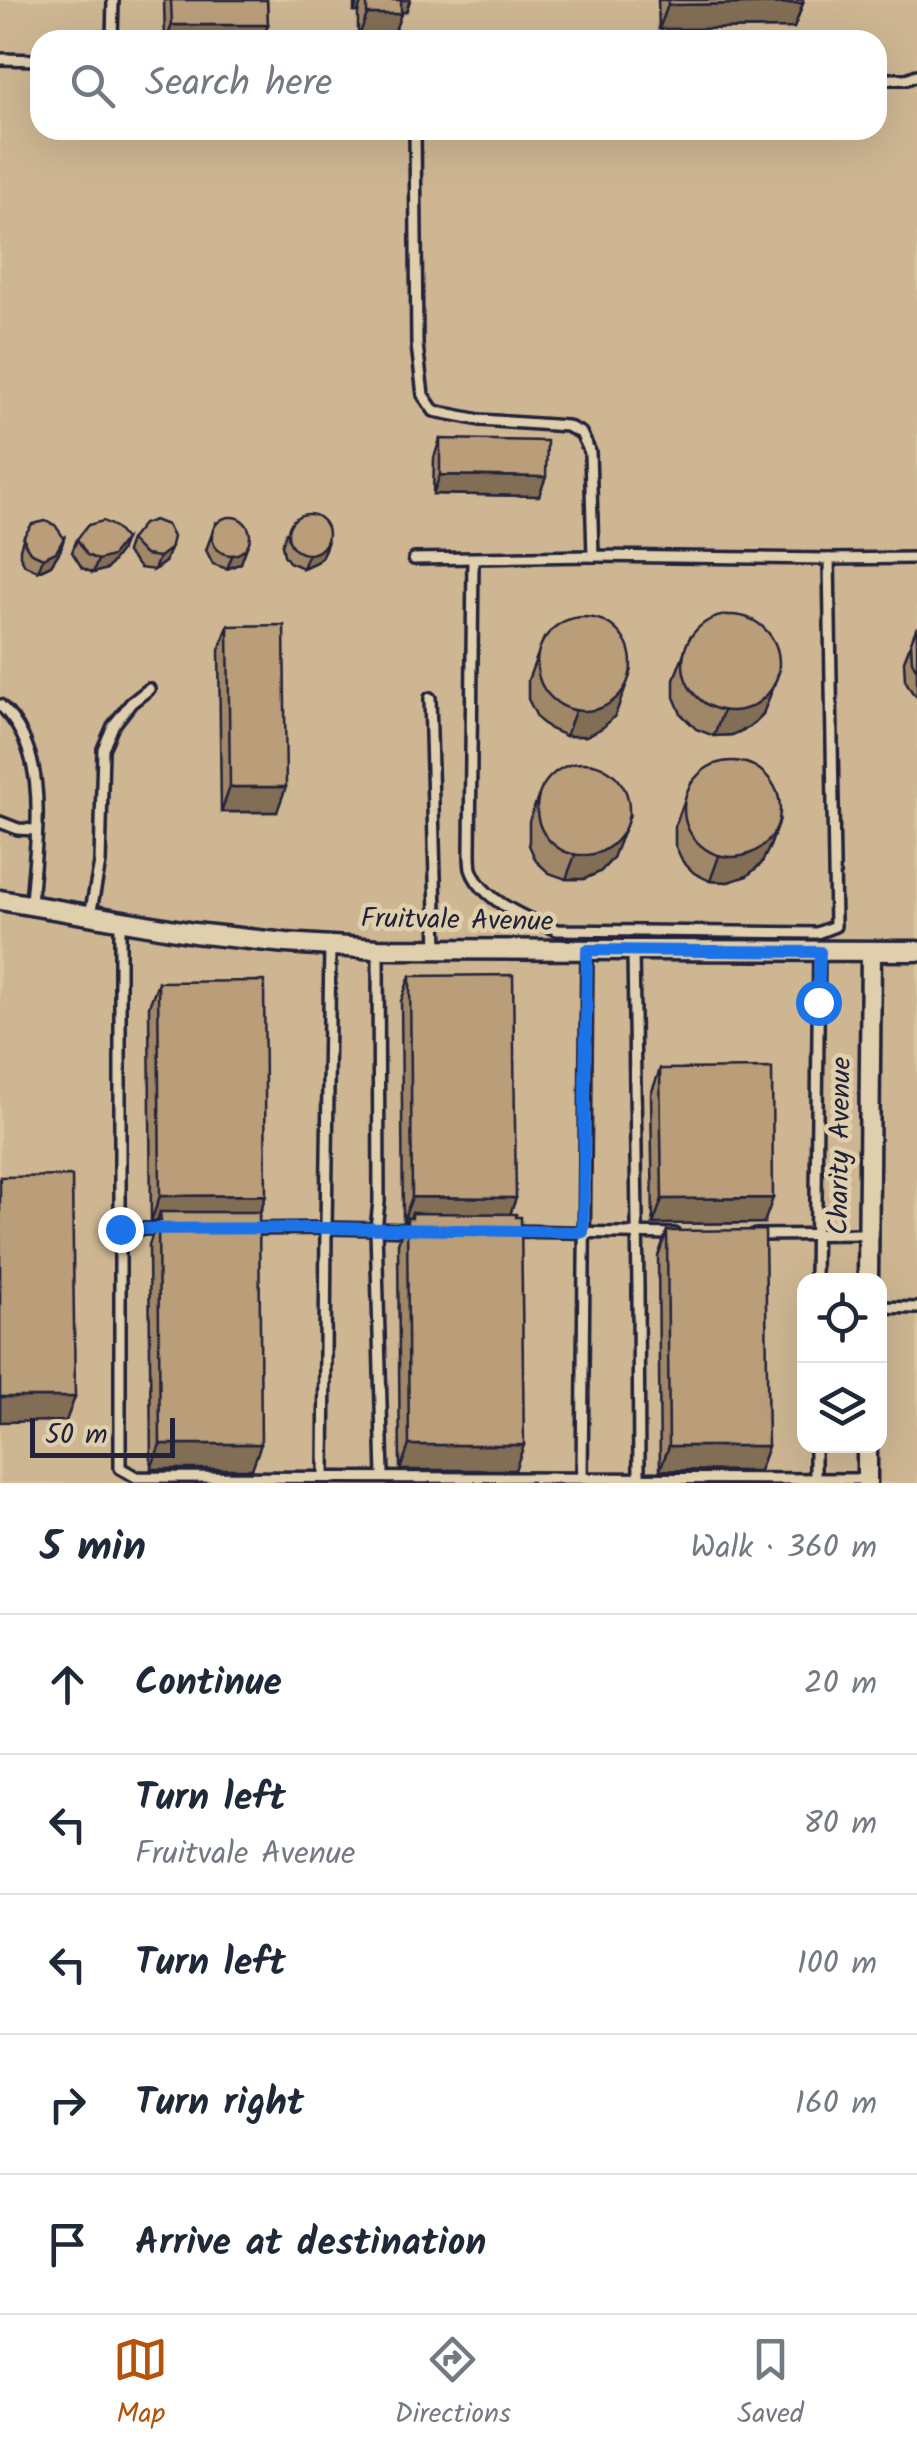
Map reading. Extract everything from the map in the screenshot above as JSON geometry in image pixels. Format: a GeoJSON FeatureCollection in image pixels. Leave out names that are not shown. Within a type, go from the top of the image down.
{"type":"FeatureCollection","features":[{"type":"Feature","properties":{"kind":"street","name":"Fruitvale Avenue"},"geometry":{"type":"LineString","coordinates":[[0,900],[194,933],[378,949],[917,951]]}},
{"type":"Feature","properties":{"kind":"street","name":"Charity Avenue"},"geometry":{"type":"LineString","coordinates":[[868,1273],[870,952]]}},
{"type":"Feature","properties":{"kind":"street"},"geometry":{"type":"LineString","coordinates":[[867,1453],[867,1481]]}},
{"type":"Feature","properties":{"kind":"lane"},"geometry":{"type":"LineString","coordinates":[[112,0],[112,30]]}},
{"type":"Feature","properties":{"kind":"lane"},"geometry":{"type":"LineString","coordinates":[[0,59],[30,60]]}},
{"type":"Feature","properties":{"kind":"lane"},"geometry":{"type":"LineString","coordinates":[[887,79],[917,76]]}},
{"type":"Feature","properties":{"kind":"lane"},"geometry":{"type":"LineString","coordinates":[[415,140],[417,345],[423,395],[434,410],[480,420],[567,426],[580,434],[590,452],[594,556]]}},
{"type":"Feature","properties":{"kind":"lane"},"geometry":{"type":"LineString","coordinates":[[474,559],[470,852],[471,868],[478,882],[498,902],[557,930],[817,933],[834,926],[829,558]]}},
{"type":"Feature","properties":{"kind":"lane"},"geometry":{"type":"LineString","coordinates":[[414,559],[917,558]]}},
{"type":"Feature","properties":{"kind":"lane"},"geometry":{"type":"LineString","coordinates":[[90,914],[100,863],[103,749],[113,726],[131,703],[149,689]]}},
{"type":"Feature","properties":{"kind":"lane"},"geometry":{"type":"LineString","coordinates":[[430,698],[437,949]]}},
{"type":"Feature","properties":{"kind":"lane"},"geometry":{"type":"LineString","coordinates":[[0,705],[15,720],[30,749],[37,795],[31,904]]}},
{"type":"Feature","properties":{"kind":"lane"},"geometry":{"type":"LineString","coordinates":[[0,822],[35,830]]}},
{"type":"Feature","properties":{"kind":"lane"},"geometry":{"type":"LineString","coordinates":[[120,921],[120,1468],[136,1477],[867,1481]]}},
{"type":"Feature","properties":{"kind":"lane"},"geometry":{"type":"LineString","coordinates":[[324,1476],[330,946]]}},
{"type":"Feature","properties":{"kind":"lane"},"geometry":{"type":"LineString","coordinates":[[378,949],[376,1229],[383,1476]]}},
{"type":"Feature","properties":{"kind":"lane"},"geometry":{"type":"LineString","coordinates":[[582,1478],[587,950]]}},
{"type":"Feature","properties":{"kind":"lane"},"geometry":{"type":"LineString","coordinates":[[633,950],[639,1478]]}},
{"type":"Feature","properties":{"kind":"lane"},"geometry":{"type":"LineString","coordinates":[[815,1273],[820,952]]}},
{"type":"Feature","properties":{"kind":"lane"},"geometry":{"type":"LineString","coordinates":[[120,1229],[176,1229]]}},
{"type":"Feature","properties":{"kind":"lane"},"geometry":{"type":"LineString","coordinates":[[232,1229],[414,1230]]}},
{"type":"Feature","properties":{"kind":"lane"},"geometry":{"type":"LineString","coordinates":[[508,1231],[677,1234]]}},
{"type":"Feature","properties":{"kind":"lane"},"geometry":{"type":"LineString","coordinates":[[736,1235],[868,1234]]}},
{"type":"Feature","properties":{"kind":"lane"},"geometry":{"type":"LineString","coordinates":[[887,1307],[917,1308]]}},
{"type":"Feature","properties":{"kind":"lane"},"geometry":{"type":"LineString","coordinates":[[815,1453],[815,1480]]}},
{"type":"Feature","properties":{"kind":"shaded area"},"geometry":{"type":"Polygon","coordinates":[[[0,0],[917,0],[917,1483],[0,1483],[0,0]]]}},
{"type":"Feature","properties":{"kind":"building"},"geometry":{"type":"Polygon","coordinates":[[[171,0],[267,0],[268,25],[172,25],[171,0]]]}},
{"type":"Feature","properties":{"kind":"building"},"geometry":{"type":"Polygon","coordinates":[[[367,0],[401,0],[401,14],[367,14],[367,0]]]}},
{"type":"Feature","properties":{"kind":"building"},"geometry":{"type":"Polygon","coordinates":[[[668,0],[803,0],[803,3],[668,5],[668,0]]]}},
{"type":"Feature","properties":{"kind":"building"},"geometry":{"type":"Polygon","coordinates":[[[440,439],[547,441],[546,477],[440,475],[440,439]]]}},
{"type":"Feature","properties":{"kind":"building"},"geometry":{"type":"Polygon","coordinates":[[[308,514],[322,520],[328,534],[322,548],[308,554],[294,548],[288,534],[294,520],[308,514]]]}},
{"type":"Feature","properties":{"kind":"building"},"geometry":{"type":"Polygon","coordinates":[[[231,517],[245,522],[250,536],[245,550],[231,555],[217,550],[212,536],[217,522],[231,517]]]}},
{"type":"Feature","properties":{"kind":"building"},"geometry":{"type":"Polygon","coordinates":[[[154,520],[167,525],[173,537],[170,549],[159,557],[145,555],[130,540],[143,524],[154,520]]]}},
{"type":"Feature","properties":{"kind":"building"},"geometry":{"type":"Polygon","coordinates":[[[45,521],[55,525],[64,538],[56,552],[43,558],[30,552],[24,536],[32,524],[45,521]]]}},
{"type":"Feature","properties":{"kind":"building"},"geometry":{"type":"Polygon","coordinates":[[[103,521],[125,539],[112,556],[98,560],[87,555],[77,539],[88,525],[103,521]]]}},
{"type":"Feature","properties":{"kind":"building"},"geometry":{"type":"Polygon","coordinates":[[[731,615],[749,619],[765,629],[775,645],[779,663],[775,681],[765,697],[749,707],[731,711],[713,707],[697,697],[687,681],[683,663],[687,645],[697,629],[713,619],[731,615]]]}},
{"type":"Feature","properties":{"kind":"building"},"geometry":{"type":"Polygon","coordinates":[[[584,617],[602,620],[617,631],[628,646],[628,682],[617,697],[602,708],[584,711],[566,708],[551,697],[540,682],[537,664],[540,646],[551,631],[566,620],[584,617]]]}},
{"type":"Feature","properties":{"kind":"building"},"geometry":{"type":"Polygon","coordinates":[[[284,625],[286,787],[230,787],[228,626],[284,625]]]}},
{"type":"Feature","properties":{"kind":"building"},"geometry":{"type":"Polygon","coordinates":[[[917,627],[917,670],[912,661],[911,642],[917,627]]]}},
{"type":"Feature","properties":{"kind":"building"},"geometry":{"type":"Polygon","coordinates":[[[732,761],[750,765],[766,775],[776,791],[780,809],[776,827],[766,843],[750,853],[732,857],[714,853],[698,843],[688,827],[684,809],[688,791],[698,775],[714,765],[732,761]]]}},
{"type":"Feature","properties":{"kind":"building"},"geometry":{"type":"Polygon","coordinates":[[[583,763],[601,767],[615,777],[625,791],[629,809],[625,827],[615,841],[601,851],[583,855],[565,851],[551,841],[541,827],[537,809],[541,791],[551,777],[565,767],[583,763]]]}},
{"type":"Feature","properties":{"kind":"building"},"geometry":{"type":"Polygon","coordinates":[[[513,975],[516,1198],[412,1197],[410,976],[513,975]]]}},
{"type":"Feature","properties":{"kind":"building"},"geometry":{"type":"Polygon","coordinates":[[[264,981],[266,1195],[160,1196],[158,982],[264,981]]]}},
{"type":"Feature","properties":{"kind":"building"},"geometry":{"type":"Polygon","coordinates":[[[772,1068],[773,1198],[662,1199],[660,1069],[772,1068]]]}},
{"type":"Feature","properties":{"kind":"building"},"geometry":{"type":"Polygon","coordinates":[[[72,1176],[75,1397],[0,1397],[0,1177],[72,1176]]]}},
{"type":"Feature","properties":{"kind":"building"},"geometry":{"type":"Polygon","coordinates":[[[160,1212],[259,1212],[261,1444],[160,1444],[160,1212]]]}},
{"type":"Feature","properties":{"kind":"building"},"geometry":{"type":"Polygon","coordinates":[[[412,1213],[521,1217],[524,1445],[409,1445],[407,1218],[412,1218],[412,1213]]]}},
{"type":"Feature","properties":{"kind":"building"},"geometry":{"type":"Polygon","coordinates":[[[765,1230],[768,1446],[669,1446],[667,1231],[765,1230]]]}},
{"type":"Feature","properties":{"kind":"route"},"geometry":{"type":"LineString","coordinates":[[120,1229],[583,1232],[587,950],[820,952],[818,1002]]}}]}
